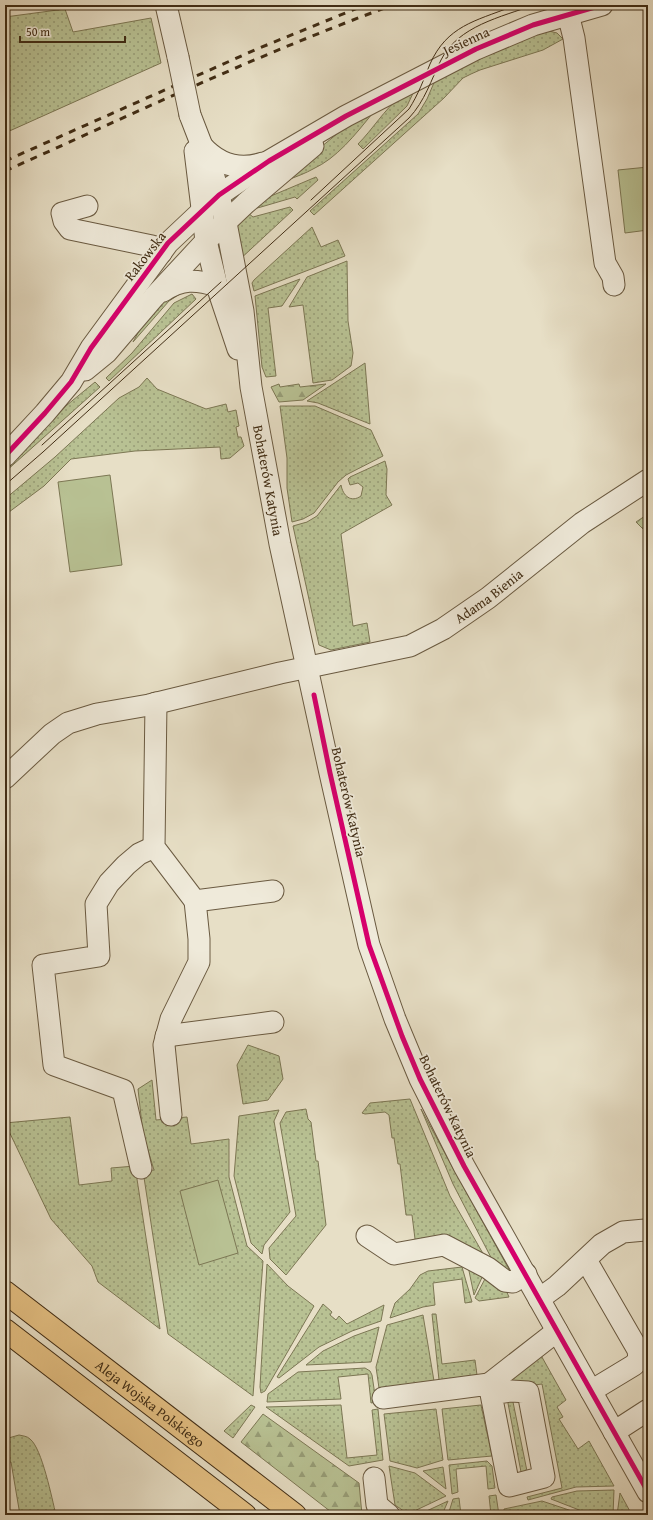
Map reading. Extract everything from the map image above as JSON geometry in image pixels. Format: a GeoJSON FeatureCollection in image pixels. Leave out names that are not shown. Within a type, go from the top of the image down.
{"type":"FeatureCollection","features":[{"type":"Feature","properties":{"kind":"main road","name":"Aleja Wojska Polskiego"},"geometry":{"type":"LineString","coordinates":[[5,1292],[295,1515]]}},
{"type":"Feature","properties":{"kind":"main road"},"geometry":{"type":"LineString","coordinates":[[5,1330],[245,1515]]}},
{"type":"Feature","properties":{"kind":"street","name":"Bohaterów Katynia"},"geometry":{"type":"LineString","coordinates":[[166,5],[190,115],[200,184],[206,241],[216,286],[251,387]]}},
{"type":"Feature","properties":{"kind":"street","name":"Jesienna"},"geometry":{"type":"LineString","coordinates":[[346,116],[476,49],[533,25],[602,5]]}},
{"type":"Feature","properties":{"kind":"street"},"geometry":{"type":"LineString","coordinates":[[568,14],[574,38],[605,263],[613,277],[614,285]]}},
{"type":"Feature","properties":{"kind":"street","name":"Bohaterów Katynia"},"geometry":{"type":"LineString","coordinates":[[190,115],[219,195],[226,223],[243,311],[251,387],[279,539],[330,773],[370,945],[395,1019],[420,1079],[458,1153],[539,1299],[614,1432],[647,1487]]}},
{"type":"Feature","properties":{"kind":"street","name":"Rakowska"},"geometry":{"type":"LineString","coordinates":[[5,456],[45,413],[71,382],[91,348],[168,243],[219,195],[269,161],[346,116]]}},
{"type":"Feature","properties":{"kind":"street","name":"Rakowska"},"geometry":{"type":"LineString","coordinates":[[71,382],[107,352],[154,297],[206,241],[246,203],[291,166],[346,116]]}},
{"type":"Feature","properties":{"kind":"street"},"geometry":{"type":"LineString","coordinates":[[202,146],[215,158],[228,165],[240,167],[255,166],[269,161]]}},
{"type":"Feature","properties":{"kind":"street"},"geometry":{"type":"LineString","coordinates":[[87,206],[62,213],[64,221],[70,229],[152,246],[161,253]]}},
{"type":"Feature","properties":{"kind":"street"},"geometry":{"type":"LineString","coordinates":[[154,297],[174,283],[196,281],[216,286]]}},
{"type":"Feature","properties":{"kind":"street","name":"Adama Bienia"},"geometry":{"type":"LineString","coordinates":[[308,668],[410,646],[443,629],[488,598],[582,523],[648,480]]}},
{"type":"Feature","properties":{"kind":"street"},"geometry":{"type":"LineString","coordinates":[[5,778],[52,734],[68,723],[97,714],[156,703],[308,668]]}},
{"type":"Feature","properties":{"kind":"street"},"geometry":{"type":"LineString","coordinates":[[156,703],[154,847],[195,901],[199,939],[199,962],[172,1019],[164,1045],[171,1115]]}},
{"type":"Feature","properties":{"kind":"street"},"geometry":{"type":"LineString","coordinates":[[141,1168],[123,1090],[54,1066],[43,965],[99,956],[96,904],[109,882],[126,865],[139,854],[154,847]]}},
{"type":"Feature","properties":{"kind":"street"},"geometry":{"type":"LineString","coordinates":[[195,901],[273,891]]}},
{"type":"Feature","properties":{"kind":"street"},"geometry":{"type":"LineString","coordinates":[[166,1036],[273,1022]]}},
{"type":"Feature","properties":{"kind":"street"},"geometry":{"type":"LineString","coordinates":[[539,1299],[553,1290],[602,1244],[623,1232],[645,1230],[648,1232]]}},
{"type":"Feature","properties":{"kind":"street"},"geometry":{"type":"LineString","coordinates":[[367,1236],[394,1254],[444,1245],[488,1268],[505,1281],[513,1282],[526,1274]]}},
{"type":"Feature","properties":{"kind":"street"},"geometry":{"type":"LineString","coordinates":[[586,1260],[638,1350],[639,1359],[634,1365],[591,1391]]}},
{"type":"Feature","properties":{"kind":"street"},"geometry":{"type":"LineString","coordinates":[[383,1398],[490,1389],[557,1331]]}},
{"type":"Feature","properties":{"kind":"street"},"geometry":{"type":"LineString","coordinates":[[614,1432],[648,1410]]}},
{"type":"Feature","properties":{"kind":"street"},"geometry":{"type":"LineString","coordinates":[[374,1478],[377,1505],[389,1515]]}},
{"type":"Feature","properties":{"kind":"green space"},"geometry":{"type":"Polygon","coordinates":[[[65,9],[73,32],[151,18],[161,63],[5,133],[5,17],[65,9]]]}},
{"type":"Feature","properties":{"kind":"green space"},"geometry":{"type":"Polygon","coordinates":[[[545,30],[557,33],[563,39],[543,50],[480,70],[463,78],[444,98],[314,215],[310,211],[418,114],[427,99],[436,78],[545,30]]]}},
{"type":"Feature","properties":{"kind":"green space"},"geometry":{"type":"Polygon","coordinates":[[[416,87],[407,106],[363,149],[358,144],[394,102],[416,87]]]}},
{"type":"Feature","properties":{"kind":"green space"},"geometry":{"type":"Polygon","coordinates":[[[372,114],[345,145],[330,159],[290,179],[288,174],[343,129],[372,114]]]}},
{"type":"Feature","properties":{"kind":"green space"},"geometry":{"type":"Polygon","coordinates":[[[648,167],[648,230],[625,233],[618,170],[648,167]]]}},
{"type":"Feature","properties":{"kind":"green space"},"geometry":{"type":"Polygon","coordinates":[[[316,177],[318,180],[297,199],[295,197],[257,208],[252,204],[316,177]]]}},
{"type":"Feature","properties":{"kind":"green space"},"geometry":{"type":"Polygon","coordinates":[[[290,207],[293,210],[237,262],[234,232],[240,217],[248,213],[253,217],[290,207]]]}},
{"type":"Feature","properties":{"kind":"green space"},"geometry":{"type":"Polygon","coordinates":[[[312,227],[321,247],[338,240],[345,256],[254,291],[252,283],[254,280],[312,227]]]}},
{"type":"Feature","properties":{"kind":"green space"},"geometry":{"type":"Polygon","coordinates":[[[347,261],[348,321],[353,353],[351,366],[332,380],[313,383],[303,305],[289,307],[307,277],[347,261]]]}},
{"type":"Feature","properties":{"kind":"green space"},"geometry":{"type":"Polygon","coordinates":[[[300,279],[282,306],[268,308],[276,376],[266,377],[262,367],[255,296],[300,279]]]}},
{"type":"Feature","properties":{"kind":"green space"},"geometry":{"type":"Polygon","coordinates":[[[189,288],[169,301],[133,342],[147,316],[166,298],[189,288]]]}},
{"type":"Feature","properties":{"kind":"green space"},"geometry":{"type":"Polygon","coordinates":[[[192,294],[196,299],[109,381],[106,378],[132,353],[174,303],[192,294]]]}},
{"type":"Feature","properties":{"kind":"green space"},"geometry":{"type":"Polygon","coordinates":[[[365,363],[370,424],[318,403],[307,401],[365,363]]]}},
{"type":"Feature","properties":{"kind":"green space"},"geometry":{"type":"Polygon","coordinates":[[[147,378],[157,389],[206,409],[226,404],[228,412],[236,410],[239,426],[236,427],[238,437],[241,437],[244,446],[230,458],[221,459],[220,447],[135,451],[71,459],[44,486],[5,515],[5,499],[55,457],[119,398],[139,387],[147,378]]]}},
{"type":"Feature","properties":{"kind":"green space"},"geometry":{"type":"Polygon","coordinates":[[[95,382],[100,387],[5,472],[5,466],[21,453],[67,405],[95,382]]]}},
{"type":"Feature","properties":{"kind":"green space"},"geometry":{"type":"Polygon","coordinates":[[[279,384],[280,387],[299,384],[300,387],[326,384],[303,400],[279,402],[271,387],[279,384]]]}},
{"type":"Feature","properties":{"kind":"green space"},"geometry":{"type":"Polygon","coordinates":[[[280,406],[315,406],[371,430],[383,456],[346,475],[338,482],[314,513],[303,519],[292,522],[287,488],[287,458],[280,406]]]}},
{"type":"Feature","properties":{"kind":"green space"},"geometry":{"type":"Polygon","coordinates":[[[385,461],[387,469],[386,495],[392,505],[341,534],[353,626],[367,623],[370,642],[331,650],[319,645],[293,526],[307,522],[317,516],[341,485],[348,497],[354,499],[361,496],[363,487],[358,483],[350,485],[348,479],[385,461]]]}},
{"type":"Feature","properties":{"kind":"green space"},"geometry":{"type":"Polygon","coordinates":[[[110,475],[122,565],[70,572],[58,482],[110,475]]]}},
{"type":"Feature","properties":{"kind":"green space"},"geometry":{"type":"Polygon","coordinates":[[[648,514],[648,534],[636,522],[648,514]]]}},
{"type":"Feature","properties":{"kind":"green space"},"geometry":{"type":"Polygon","coordinates":[[[248,1045],[279,1056],[283,1079],[268,1100],[243,1104],[237,1065],[248,1045]]]}},
{"type":"Feature","properties":{"kind":"green space"},"geometry":{"type":"Polygon","coordinates":[[[152,1080],[156,1120],[187,1117],[191,1144],[229,1139],[229,1177],[247,1246],[263,1261],[253,1396],[168,1334],[143,1171],[154,1170],[143,1134],[138,1089],[152,1080]]]}},
{"type":"Feature","properties":{"kind":"green space"},"geometry":{"type":"Polygon","coordinates":[[[410,1099],[450,1196],[485,1257],[412,1242],[415,1239],[412,1215],[406,1215],[400,1164],[398,1164],[394,1138],[392,1138],[389,1115],[385,1112],[362,1113],[370,1103],[410,1099]]]}},
{"type":"Feature","properties":{"kind":"green space"},"geometry":{"type":"Polygon","coordinates":[[[306,1109],[308,1119],[311,1122],[316,1161],[318,1161],[326,1225],[286,1275],[270,1259],[269,1248],[296,1216],[280,1123],[286,1112],[306,1109]]]}},
{"type":"Feature","properties":{"kind":"green space"},"geometry":{"type":"Polygon","coordinates":[[[421,1109],[511,1273],[498,1271],[453,1184],[421,1109]]]}},
{"type":"Feature","properties":{"kind":"green space"},"geometry":{"type":"Polygon","coordinates":[[[279,1110],[274,1121],[290,1212],[264,1245],[262,1254],[251,1243],[234,1176],[239,1116],[279,1110]]]}},
{"type":"Feature","properties":{"kind":"green space"},"geometry":{"type":"Polygon","coordinates":[[[70,1117],[79,1185],[112,1181],[111,1168],[135,1166],[160,1329],[98,1282],[92,1266],[51,1219],[5,1123],[70,1117]]]}},
{"type":"Feature","properties":{"kind":"green space"},"geometry":{"type":"Polygon","coordinates":[[[218,1180],[238,1253],[199,1265],[180,1191],[218,1180]]]}},
{"type":"Feature","properties":{"kind":"green space"},"geometry":{"type":"Polygon","coordinates":[[[267,1264],[288,1286],[314,1306],[265,1391],[261,1393],[260,1387],[267,1264]]]}},
{"type":"Feature","properties":{"kind":"green space"},"geometry":{"type":"Polygon","coordinates":[[[468,1266],[484,1273],[474,1295],[468,1266]]]}},
{"type":"Feature","properties":{"kind":"green space"},"geometry":{"type":"Polygon","coordinates":[[[462,1267],[472,1302],[465,1303],[462,1279],[433,1283],[435,1305],[423,1307],[390,1318],[395,1303],[410,1289],[420,1275],[428,1271],[462,1267]]]}},
{"type":"Feature","properties":{"kind":"green space"},"geometry":{"type":"Polygon","coordinates":[[[487,1275],[505,1288],[509,1297],[479,1301],[475,1298],[487,1275]]]}},
{"type":"Feature","properties":{"kind":"green space"},"geometry":{"type":"Polygon","coordinates":[[[323,1304],[332,1312],[330,1315],[336,1320],[339,1316],[347,1324],[384,1305],[381,1321],[352,1331],[319,1347],[279,1378],[277,1377],[323,1304]]]}},
{"type":"Feature","properties":{"kind":"green space"},"geometry":{"type":"Polygon","coordinates":[[[432,1314],[436,1314],[442,1364],[475,1360],[477,1375],[439,1380],[432,1314]]]}},
{"type":"Feature","properties":{"kind":"green space"},"geometry":{"type":"Polygon","coordinates":[[[423,1315],[434,1381],[379,1388],[376,1367],[387,1325],[423,1315]]]}},
{"type":"Feature","properties":{"kind":"green space"},"geometry":{"type":"Polygon","coordinates":[[[379,1327],[371,1362],[306,1365],[323,1351],[354,1336],[379,1327]]]}},
{"type":"Feature","properties":{"kind":"green space"},"geometry":{"type":"Polygon","coordinates":[[[538,1350],[566,1400],[557,1407],[563,1417],[559,1419],[578,1449],[589,1441],[614,1486],[576,1487],[528,1500],[527,1497],[562,1488],[542,1384],[498,1390],[538,1350]]]}},
{"type":"Feature","properties":{"kind":"green space"},"geometry":{"type":"Polygon","coordinates":[[[365,1368],[370,1371],[372,1375],[376,1402],[371,1403],[368,1374],[338,1377],[341,1399],[267,1402],[268,1394],[298,1372],[365,1368]]]}},
{"type":"Feature","properties":{"kind":"green space"},"geometry":{"type":"Polygon","coordinates":[[[512,1397],[527,1471],[521,1472],[507,1398],[512,1397]]]}},
{"type":"Feature","properties":{"kind":"green space"},"geometry":{"type":"Polygon","coordinates":[[[251,1405],[255,1407],[233,1438],[224,1431],[251,1405]]]}},
{"type":"Feature","properties":{"kind":"green space"},"geometry":{"type":"Polygon","coordinates":[[[341,1405],[347,1458],[377,1455],[372,1410],[378,1409],[383,1460],[349,1466],[266,1407],[341,1405]]]}},
{"type":"Feature","properties":{"kind":"green space"},"geometry":{"type":"Polygon","coordinates":[[[481,1405],[492,1456],[448,1460],[442,1409],[481,1405]]]}},
{"type":"Feature","properties":{"kind":"green space"},"geometry":{"type":"Polygon","coordinates":[[[436,1409],[443,1460],[417,1468],[390,1461],[384,1414],[436,1409]]]}},
{"type":"Feature","properties":{"kind":"green space"},"geometry":{"type":"Polygon","coordinates":[[[263,1414],[359,1483],[362,1515],[335,1515],[241,1442],[263,1414]]]}},
{"type":"Feature","properties":{"kind":"green space"},"geometry":{"type":"Polygon","coordinates":[[[19,1435],[30,1439],[39,1452],[56,1515],[20,1515],[11,1462],[5,1462],[5,1439],[19,1435]]]}},
{"type":"Feature","properties":{"kind":"green space"},"geometry":{"type":"Polygon","coordinates":[[[487,1461],[492,1466],[495,1488],[488,1489],[486,1466],[456,1469],[458,1492],[452,1494],[449,1465],[487,1461]]]}},
{"type":"Feature","properties":{"kind":"green space"},"geometry":{"type":"Polygon","coordinates":[[[389,1466],[415,1473],[446,1496],[408,1514],[395,1505],[389,1466]]]}},
{"type":"Feature","properties":{"kind":"green space"},"geometry":{"type":"Polygon","coordinates":[[[443,1467],[446,1489],[423,1471],[443,1467]]]}},
{"type":"Feature","properties":{"kind":"green space"},"geometry":{"type":"Polygon","coordinates":[[[614,1490],[613,1515],[592,1515],[551,1499],[552,1497],[577,1491],[614,1490]]]}},
{"type":"Feature","properties":{"kind":"green space"},"geometry":{"type":"Polygon","coordinates":[[[620,1493],[632,1515],[617,1515],[620,1493]]]}},
{"type":"Feature","properties":{"kind":"green space"},"geometry":{"type":"Polygon","coordinates":[[[496,1495],[499,1515],[491,1515],[489,1496],[496,1495]]]}},
{"type":"Feature","properties":{"kind":"green space"},"geometry":{"type":"Polygon","coordinates":[[[459,1498],[461,1515],[448,1515],[453,1499],[459,1498]]]}},
{"type":"Feature","properties":{"kind":"green space"},"geometry":{"type":"Polygon","coordinates":[[[448,1501],[442,1515],[418,1515],[448,1501]]]}},
{"type":"Feature","properties":{"kind":"green space"},"geometry":{"type":"Polygon","coordinates":[[[542,1501],[572,1511],[571,1515],[504,1515],[504,1509],[542,1501]]]}},
{"type":"Feature","properties":{"kind":"tram line"},"geometry":{"type":"LineString","coordinates":[[5,485],[409,118],[424,97],[441,60],[449,48],[458,39],[482,24],[534,5]]}},
{"type":"Feature","properties":{"kind":"tram line"},"geometry":{"type":"LineString","coordinates":[[311,200],[409,109],[418,93],[430,64],[437,51],[445,41],[463,26],[511,7]]}},
{"type":"Feature","properties":{"kind":"tram line"},"geometry":{"type":"LineString","coordinates":[[42,445],[221,282]]}},
{"type":"Feature","properties":{"kind":"railway"},"geometry":{"type":"LineString","coordinates":[[5,161],[257,49],[365,5]]}},
{"type":"Feature","properties":{"kind":"railway"},"geometry":{"type":"LineString","coordinates":[[5,171],[149,106],[295,43],[393,5]]}},
{"type":"Feature","properties":{"kind":"cycle path"},"geometry":{"type":"LineString","coordinates":[[5,456],[45,413],[71,382],[91,348],[168,243],[219,195],[269,161],[346,116],[476,49],[533,25],[602,5]]}},
{"type":"Feature","properties":{"kind":"cycle path"},"geometry":{"type":"LineString","coordinates":[[314,695],[369,945],[402,1036],[420,1079],[464,1166],[648,1492]]}}]}
